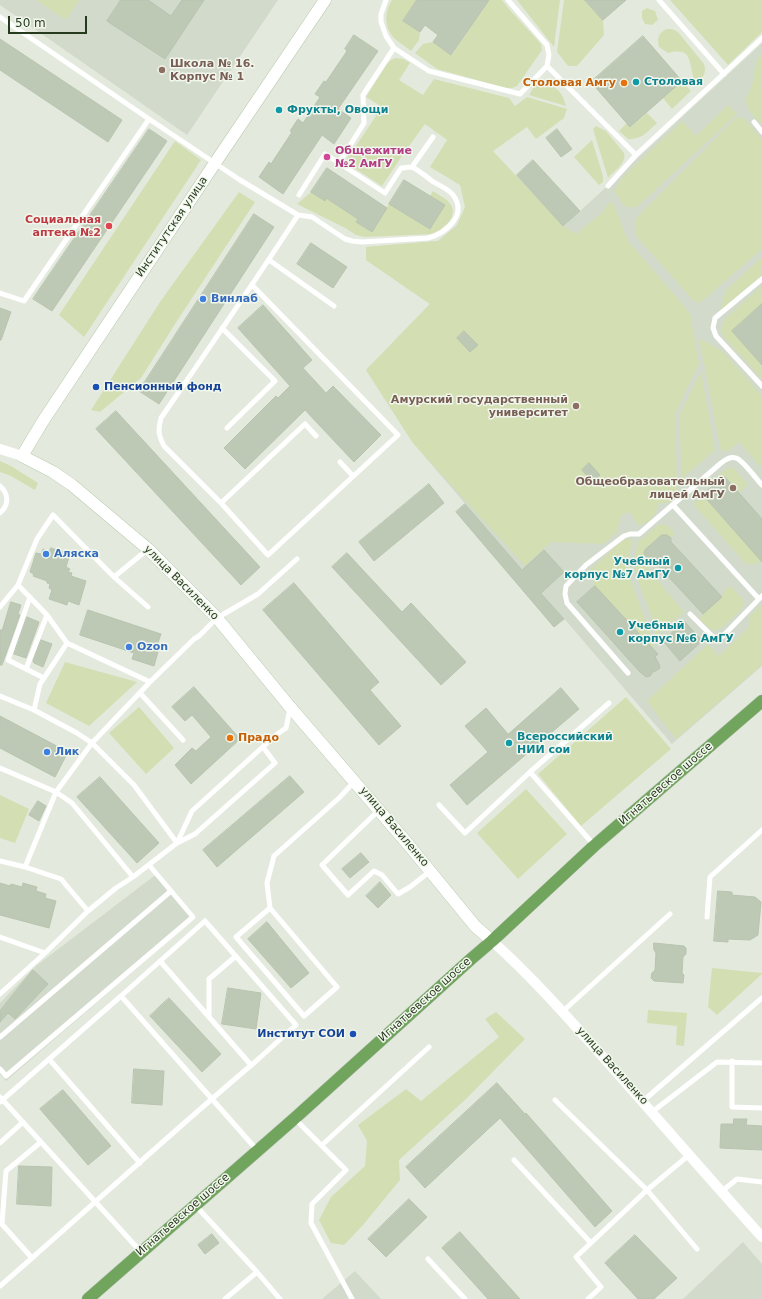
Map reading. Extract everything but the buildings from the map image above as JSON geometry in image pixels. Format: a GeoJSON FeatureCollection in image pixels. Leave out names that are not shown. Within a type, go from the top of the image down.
{"type":"FeatureCollection","features":[{"type":"Feature","properties":{"kind":"main road","name":"Институтская улица"},"geometry":{"type":"LineString","coordinates":[[22,456],[47,415],[215,163],[326,0]]}},
{"type":"Feature","properties":{"kind":"main road","name":"улица Василенко"},"geometry":{"type":"LineString","coordinates":[[22,456],[53,472],[72,485],[148,549],[217,618],[475,926],[492,941]]}},
{"type":"Feature","properties":{"kind":"main road","name":"Игнатьевское шоссе"},"geometry":{"type":"LineString","coordinates":[[88,1299],[295,1118],[492,941],[594,846],[762,701]]}},
{"type":"Feature","properties":{"kind":"street","name":"улица Василенко"},"geometry":{"type":"LineString","coordinates":[[0,449],[22,456]]}},
{"type":"Feature","properties":{"kind":"street","name":"улица Василенко"},"geometry":{"type":"LineString","coordinates":[[492,941],[511,958],[562,1012],[643,1101],[762,1238]]}},
{"type":"Feature","properties":{"kind":"lane"},"geometry":{"type":"LineString","coordinates":[[386,0],[381,14],[381,22],[386,36],[394,48],[429,71],[520,94],[547,66],[549,55],[547,45],[508,0]]}},
{"type":"Feature","properties":{"kind":"lane"},"geometry":{"type":"LineString","coordinates":[[659,0],[724,74]]}},
{"type":"Feature","properties":{"kind":"lane"},"geometry":{"type":"LineString","coordinates":[[0,17],[215,163],[298,215],[312,217],[352,241],[362,242],[421,239],[438,235],[456,219],[458,212],[453,194],[412,167],[402,168],[385,193],[325,154],[299,195]]}},
{"type":"Feature","properties":{"kind":"lane"},"geometry":{"type":"LineString","coordinates":[[608,186],[636,155],[762,38]]}},
{"type":"Feature","properties":{"kind":"lane"},"geometry":{"type":"LineString","coordinates":[[339,163],[364,123],[363,95],[394,48]]}},
{"type":"Feature","properties":{"kind":"lane"},"geometry":{"type":"LineString","coordinates":[[547,66],[636,155]]}},
{"type":"Feature","properties":{"kind":"lane"},"geometry":{"type":"LineString","coordinates":[[0,293],[24,301],[149,119]]}},
{"type":"Feature","properties":{"kind":"lane"},"geometry":{"type":"LineString","coordinates":[[754,122],[762,132]]}},
{"type":"Feature","properties":{"kind":"lane"},"geometry":{"type":"LineString","coordinates":[[412,167],[433,137]]}},
{"type":"Feature","properties":{"kind":"lane"},"geometry":{"type":"LineString","coordinates":[[252,285],[398,435],[268,555],[221,503],[164,446],[159,436],[161,418],[298,215]]}},
{"type":"Feature","properties":{"kind":"lane"},"geometry":{"type":"LineString","coordinates":[[269,260],[334,306]]}},
{"type":"Feature","properties":{"kind":"lane"},"geometry":{"type":"LineString","coordinates":[[762,280],[715,318],[713,328],[716,336],[762,386]]}},
{"type":"Feature","properties":{"kind":"lane"},"geometry":{"type":"LineString","coordinates":[[222,328],[275,381],[227,428]]}},
{"type":"Feature","properties":{"kind":"lane"},"geometry":{"type":"LineString","coordinates":[[221,503],[305,424],[316,436]]}},
{"type":"Feature","properties":{"kind":"lane"},"geometry":{"type":"LineString","coordinates":[[628,673],[567,603],[564,594],[566,586],[586,565],[624,536],[639,534],[728,458],[735,457],[741,461],[762,485]]}},
{"type":"Feature","properties":{"kind":"lane"},"geometry":{"type":"LineString","coordinates":[[340,462],[353,476]]}},
{"type":"Feature","properties":{"kind":"lane"},"geometry":{"type":"LineString","coordinates":[[0,486],[5,490],[7,503],[4,510],[0,513]]}},
{"type":"Feature","properties":{"kind":"lane"},"geometry":{"type":"LineString","coordinates":[[673,505],[761,597],[722,637],[716,638],[712,636],[690,614]]}},
{"type":"Feature","properties":{"kind":"lane"},"geometry":{"type":"LineString","coordinates":[[0,607],[18,585],[37,539],[53,515],[114,577],[148,607]]}},
{"type":"Feature","properties":{"kind":"lane"},"geometry":{"type":"LineString","coordinates":[[114,577],[148,549]]}},
{"type":"Feature","properties":{"kind":"lane"},"geometry":{"type":"LineString","coordinates":[[25,867],[56,792],[92,743],[150,682],[217,618],[258,594],[297,559]]}},
{"type":"Feature","properties":{"kind":"lane"},"geometry":{"type":"LineString","coordinates":[[18,585],[47,615],[66,643],[150,682]]}},
{"type":"Feature","properties":{"kind":"lane"},"geometry":{"type":"LineString","coordinates":[[30,597],[8,660],[44,678]]}},
{"type":"Feature","properties":{"kind":"lane"},"geometry":{"type":"LineString","coordinates":[[26,669],[47,615]]}},
{"type":"Feature","properties":{"kind":"lane"},"geometry":{"type":"LineString","coordinates":[[34,710],[40,684],[66,643]]}},
{"type":"Feature","properties":{"kind":"lane"},"geometry":{"type":"LineString","coordinates":[[140,693],[183,740]]}},
{"type":"Feature","properties":{"kind":"lane"},"geometry":{"type":"LineString","coordinates":[[0,696],[34,710],[77,733],[92,743],[134,785],[177,843]]}},
{"type":"Feature","properties":{"kind":"lane"},"geometry":{"type":"LineString","coordinates":[[439,806],[465,832],[608,703]]}},
{"type":"Feature","properties":{"kind":"lane"},"geometry":{"type":"LineString","coordinates":[[177,843],[192,811],[286,728],[290,707]]}},
{"type":"Feature","properties":{"kind":"lane"},"geometry":{"type":"LineString","coordinates":[[0,994],[88,911],[116,888],[177,843],[195,834],[275,763],[263,747]]}},
{"type":"Feature","properties":{"kind":"lane"},"geometry":{"type":"LineString","coordinates":[[0,768],[56,792],[72,803],[133,876]]}},
{"type":"Feature","properties":{"kind":"lane"},"geometry":{"type":"LineString","coordinates":[[530,772],[594,846]]}},
{"type":"Feature","properties":{"kind":"lane"},"geometry":{"type":"LineString","coordinates":[[270,908],[236,937],[304,1016],[337,987],[270,908],[267,883],[274,856],[339,798],[354,781]]}},
{"type":"Feature","properties":{"kind":"lane"},"geometry":{"type":"LineString","coordinates":[[379,810],[322,865],[348,895],[374,871],[382,875],[398,894],[410,887],[430,871]]}},
{"type":"Feature","properties":{"kind":"lane"},"geometry":{"type":"LineString","coordinates":[[707,917],[710,877],[762,830]]}},
{"type":"Feature","properties":{"kind":"lane"},"geometry":{"type":"LineString","coordinates":[[0,861],[25,867],[61,879],[88,911]]}},
{"type":"Feature","properties":{"kind":"lane"},"geometry":{"type":"LineString","coordinates":[[0,1070],[6,1076],[193,917],[148,865]]}},
{"type":"Feature","properties":{"kind":"lane"},"geometry":{"type":"LineString","coordinates":[[0,1037],[171,892]]}},
{"type":"Feature","properties":{"kind":"lane"},"geometry":{"type":"LineString","coordinates":[[562,1012],[670,914]]}},
{"type":"Feature","properties":{"kind":"lane"},"geometry":{"type":"LineString","coordinates":[[0,1286],[96,1202],[212,1100],[296,1025],[205,921],[1,1100],[23,1122],[96,1202],[141,1252]]}},
{"type":"Feature","properties":{"kind":"lane"},"geometry":{"type":"LineString","coordinates":[[0,937],[44,953]]}},
{"type":"Feature","properties":{"kind":"lane"},"geometry":{"type":"LineString","coordinates":[[209,1017],[209,979],[236,956]]}},
{"type":"Feature","properties":{"kind":"lane"},"geometry":{"type":"LineString","coordinates":[[160,962],[250,1065]]}},
{"type":"Feature","properties":{"kind":"lane"},"geometry":{"type":"LineString","coordinates":[[121,996],[257,1151]]}},
{"type":"Feature","properties":{"kind":"lane"},"geometry":{"type":"LineString","coordinates":[[643,1101],[762,998]]}},
{"type":"Feature","properties":{"kind":"lane"},"geometry":{"type":"LineString","coordinates":[[322,1145],[429,1047]]}},
{"type":"Feature","properties":{"kind":"lane"},"geometry":{"type":"LineString","coordinates":[[49,1059],[140,1163]]}},
{"type":"Feature","properties":{"kind":"lane"},"geometry":{"type":"LineString","coordinates":[[652,1112],[717,1062],[732,1061],[762,1063]]}},
{"type":"Feature","properties":{"kind":"lane"},"geometry":{"type":"LineString","coordinates":[[732,1061],[732,1107],[762,1108]]}},
{"type":"Feature","properties":{"kind":"lane"},"geometry":{"type":"LineString","coordinates":[[555,1100],[647,1190],[697,1249]]}},
{"type":"Feature","properties":{"kind":"lane"},"geometry":{"type":"LineString","coordinates":[[295,1118],[346,1170],[312,1204],[311,1223],[352,1299]]}},
{"type":"Feature","properties":{"kind":"lane"},"geometry":{"type":"LineString","coordinates":[[0,1143],[23,1122]]}},
{"type":"Feature","properties":{"kind":"lane"},"geometry":{"type":"LineString","coordinates":[[32,1258],[1,1222],[6,1171],[41,1142]]}},
{"type":"Feature","properties":{"kind":"lane"},"geometry":{"type":"LineString","coordinates":[[588,1299],[601,1287],[576,1257],[590,1242],[647,1190],[689,1155]]}},
{"type":"Feature","properties":{"kind":"lane"},"geometry":{"type":"LineString","coordinates":[[514,1160],[590,1242]]}},
{"type":"Feature","properties":{"kind":"lane"},"geometry":{"type":"LineString","coordinates":[[721,1192],[737,1179],[762,1182]]}},
{"type":"Feature","properties":{"kind":"lane"},"geometry":{"type":"LineString","coordinates":[[195,1205],[280,1299]]}},
{"type":"Feature","properties":{"kind":"lane"},"geometry":{"type":"LineString","coordinates":[[428,1259],[465,1299]]}},
{"type":"Feature","properties":{"kind":"lane"},"geometry":{"type":"LineString","coordinates":[[225,1299],[257,1272]]}},
{"type":"Feature","properties":{"kind":"shaded area","name":"Школа № 16. Корпус № 1"},"geometry":{"type":"Polygon","coordinates":[[[0,0],[278,0],[187,135],[0,5],[0,0]]]}},
{"type":"Feature","properties":{"kind":"shaded area","name":"Амурский государственный университет"},"geometry":{"type":"Polygon","coordinates":[[[762,43],[762,666],[672,744],[413,443],[366,370],[430,304],[366,260],[366,247],[438,241],[457,225],[476,184],[517,175],[564,226],[762,43]]]}},
{"type":"Feature","properties":{"kind":"shaded area"},"geometry":{"type":"Polygon","coordinates":[[[158,873],[196,917],[6,1081],[0,1074],[0,1003],[36,966],[158,873]]]}},
{"type":"Feature","properties":{"kind":"shaded area"},"geometry":{"type":"Polygon","coordinates":[[[743,1242],[762,1264],[762,1299],[683,1299],[743,1242]]]}},
{"type":"Feature","properties":{"kind":"shaded area"},"geometry":{"type":"Polygon","coordinates":[[[355,1271],[381,1299],[322,1299],[355,1271]]]}},
{"type":"Feature","properties":{"kind":"green space"},"geometry":{"type":"Polygon","coordinates":[[[36,0],[79,0],[66,20],[36,0]]]}},
{"type":"Feature","properties":{"kind":"green space"},"geometry":{"type":"Polygon","coordinates":[[[392,0],[417,0],[403,21],[420,32],[419,40],[411,51],[391,35],[387,25],[386,20],[389,5],[392,0]]]}},
{"type":"Feature","properties":{"kind":"green space"},"geometry":{"type":"Polygon","coordinates":[[[489,0],[502,0],[541,44],[542,50],[517,86],[506,88],[437,69],[415,53],[423,44],[433,42],[452,55],[489,0]]]}},
{"type":"Feature","properties":{"kind":"green space"},"geometry":{"type":"Polygon","coordinates":[[[517,0],[560,0],[554,47],[517,0]]]}},
{"type":"Feature","properties":{"kind":"green space"},"geometry":{"type":"Polygon","coordinates":[[[564,0],[585,0],[603,20],[604,35],[577,66],[568,66],[557,52],[564,0]]]}},
{"type":"Feature","properties":{"kind":"green space"},"geometry":{"type":"Polygon","coordinates":[[[670,0],[762,0],[762,32],[728,65],[670,0]]]}},
{"type":"Feature","properties":{"kind":"green space"},"geometry":{"type":"Polygon","coordinates":[[[647,8],[655,11],[658,20],[652,25],[645,24],[642,18],[642,11],[647,8]]]}},
{"type":"Feature","properties":{"kind":"green space"},"geometry":{"type":"Polygon","coordinates":[[[666,29],[672,29],[678,32],[704,64],[705,73],[700,80],[694,79],[690,61],[686,54],[682,52],[668,53],[659,47],[659,36],[666,29]]]}},
{"type":"Feature","properties":{"kind":"green space"},"geometry":{"type":"Polygon","coordinates":[[[762,53],[762,125],[750,112],[746,100],[751,88],[757,61],[762,53]]]}},
{"type":"Feature","properties":{"kind":"green space"},"geometry":{"type":"Polygon","coordinates":[[[395,58],[403,59],[410,63],[399,80],[423,95],[434,79],[509,98],[515,106],[527,97],[567,109],[564,118],[536,139],[527,127],[493,151],[563,226],[576,234],[603,212],[608,204],[613,202],[628,241],[690,313],[699,363],[675,414],[677,495],[668,503],[660,503],[654,516],[644,524],[639,525],[630,512],[621,515],[617,532],[603,544],[551,542],[525,566],[413,443],[366,370],[430,304],[366,260],[366,247],[438,241],[457,226],[465,207],[460,185],[430,167],[447,140],[425,124],[382,186],[345,162],[376,116],[372,112],[379,105],[366,97],[387,64],[395,58]]]}},
{"type":"Feature","properties":{"kind":"green space"},"geometry":{"type":"Polygon","coordinates":[[[682,81],[691,91],[672,109],[663,98],[682,81]]]}},
{"type":"Feature","properties":{"kind":"green space"},"geometry":{"type":"Polygon","coordinates":[[[538,83],[549,85],[557,89],[560,92],[566,106],[529,95],[538,83]]]}},
{"type":"Feature","properties":{"kind":"green space"},"geometry":{"type":"Polygon","coordinates":[[[728,105],[737,114],[637,207],[625,207],[614,191],[623,177],[682,121],[696,136],[728,105]]]}},
{"type":"Feature","properties":{"kind":"green space"},"geometry":{"type":"Polygon","coordinates":[[[647,113],[657,123],[641,136],[628,139],[619,131],[627,123],[631,127],[647,113]]]}},
{"type":"Feature","properties":{"kind":"green space"},"geometry":{"type":"Polygon","coordinates":[[[742,117],[762,139],[762,249],[698,303],[693,300],[637,237],[635,219],[736,118],[742,117]]]}},
{"type":"Feature","properties":{"kind":"green space"},"geometry":{"type":"Polygon","coordinates":[[[596,126],[606,131],[624,153],[624,160],[608,178],[593,129],[596,126]]]}},
{"type":"Feature","properties":{"kind":"green space"},"geometry":{"type":"Polygon","coordinates":[[[592,140],[603,176],[603,182],[599,185],[574,157],[592,140]]]}},
{"type":"Feature","properties":{"kind":"green space"},"geometry":{"type":"Polygon","coordinates":[[[175,141],[201,160],[84,337],[59,315],[175,141]]]}},
{"type":"Feature","properties":{"kind":"green space"},"geometry":{"type":"Polygon","coordinates":[[[433,191],[447,200],[453,210],[452,217],[448,223],[433,234],[365,237],[356,235],[297,204],[311,192],[325,201],[326,198],[358,219],[356,222],[371,232],[389,204],[430,229],[445,205],[430,196],[433,191]]]}},
{"type":"Feature","properties":{"kind":"green space"},"geometry":{"type":"Polygon","coordinates":[[[239,192],[255,202],[141,378],[100,412],[91,410],[160,302],[239,192]]]}},
{"type":"Feature","properties":{"kind":"green space"},"geometry":{"type":"Polygon","coordinates":[[[762,257],[762,275],[720,311],[726,290],[762,257]]]}},
{"type":"Feature","properties":{"kind":"green space"},"geometry":{"type":"Polygon","coordinates":[[[762,286],[762,304],[732,331],[762,365],[762,379],[723,336],[721,327],[726,318],[762,286]]]}},
{"type":"Feature","properties":{"kind":"green space"},"geometry":{"type":"Polygon","coordinates":[[[699,338],[723,352],[762,396],[762,468],[739,442],[727,451],[721,451],[699,338]]]}},
{"type":"Feature","properties":{"kind":"green space"},"geometry":{"type":"Polygon","coordinates":[[[701,371],[715,450],[682,479],[679,416],[701,371]]]}},
{"type":"Feature","properties":{"kind":"green space"},"geometry":{"type":"Polygon","coordinates":[[[0,461],[38,483],[35,490],[11,476],[0,472],[0,461]]]}},
{"type":"Feature","properties":{"kind":"green space"},"geometry":{"type":"Polygon","coordinates":[[[729,467],[734,469],[748,484],[739,493],[724,476],[719,481],[716,477],[729,467]]]}},
{"type":"Feature","properties":{"kind":"green space"},"geometry":{"type":"Polygon","coordinates":[[[703,495],[760,560],[757,564],[746,564],[693,504],[703,495]]]}},
{"type":"Feature","properties":{"kind":"green space"},"geometry":{"type":"Polygon","coordinates":[[[661,524],[668,526],[675,534],[671,538],[667,535],[662,535],[645,550],[644,554],[647,558],[649,570],[684,612],[656,636],[651,615],[638,581],[634,560],[638,542],[661,524]]]}},
{"type":"Feature","properties":{"kind":"green space"},"geometry":{"type":"Polygon","coordinates":[[[629,538],[633,542],[628,558],[632,584],[646,621],[654,650],[595,586],[589,571],[622,541],[629,538]]]}},
{"type":"Feature","properties":{"kind":"green space"},"geometry":{"type":"Polygon","coordinates":[[[731,586],[744,603],[740,611],[720,629],[710,629],[699,618],[722,597],[724,590],[731,586]]]}},
{"type":"Feature","properties":{"kind":"green space"},"geometry":{"type":"Polygon","coordinates":[[[762,604],[762,665],[676,739],[647,701],[708,644],[719,656],[749,627],[750,616],[762,604]]]}},
{"type":"Feature","properties":{"kind":"green space"},"geometry":{"type":"Polygon","coordinates":[[[65,662],[137,682],[89,726],[46,703],[65,662]]]}},
{"type":"Feature","properties":{"kind":"green space"},"geometry":{"type":"Polygon","coordinates":[[[626,697],[671,749],[581,826],[538,774],[626,697]]]}},
{"type":"Feature","properties":{"kind":"green space"},"geometry":{"type":"Polygon","coordinates":[[[139,707],[174,748],[146,774],[109,733],[139,707]]]}},
{"type":"Feature","properties":{"kind":"green space"},"geometry":{"type":"Polygon","coordinates":[[[526,789],[567,834],[518,879],[477,833],[526,789]]]}},
{"type":"Feature","properties":{"kind":"green space"},"geometry":{"type":"Polygon","coordinates":[[[0,795],[29,809],[15,843],[0,838],[0,795]]]}},
{"type":"Feature","properties":{"kind":"green space"},"geometry":{"type":"Polygon","coordinates":[[[712,968],[762,974],[717,1015],[708,1007],[712,968]]]}},
{"type":"Feature","properties":{"kind":"green space"},"geometry":{"type":"Polygon","coordinates":[[[648,1010],[687,1013],[684,1046],[676,1045],[677,1026],[647,1023],[648,1010]]]}},
{"type":"Feature","properties":{"kind":"green space"},"geometry":{"type":"Polygon","coordinates":[[[496,1012],[525,1039],[466,1099],[399,1160],[400,1180],[363,1225],[344,1245],[331,1243],[319,1220],[331,1197],[365,1166],[367,1141],[358,1125],[406,1089],[421,1101],[499,1037],[485,1019],[496,1012]]]}},
{"type":"Feature","properties":{"kind":"place","name":"Школа № 16. Корпус № 1"},"geometry":{"type":"Point","coordinates":[162,70]}},
{"type":"Feature","properties":{"kind":"place","name":"Столовая"},"geometry":{"type":"Point","coordinates":[636,82]}},
{"type":"Feature","properties":{"kind":"place","name":"Столовая Амгу"},"geometry":{"type":"Point","coordinates":[624,83]}},
{"type":"Feature","properties":{"kind":"place","name":"Фрукты, Овощи"},"geometry":{"type":"Point","coordinates":[279,110]}},
{"type":"Feature","properties":{"kind":"place","name":"Общежитие №2 АмГУ"},"geometry":{"type":"Point","coordinates":[327,157]}},
{"type":"Feature","properties":{"kind":"place","name":"Социальная аптека №2"},"geometry":{"type":"Point","coordinates":[109,226]}},
{"type":"Feature","properties":{"kind":"place","name":"Винлаб"},"geometry":{"type":"Point","coordinates":[203,299]}},
{"type":"Feature","properties":{"kind":"place","name":"Пенсионный фонд"},"geometry":{"type":"Point","coordinates":[96,387]}},
{"type":"Feature","properties":{"kind":"place","name":"Амурский государственный университет"},"geometry":{"type":"Point","coordinates":[576,406]}},
{"type":"Feature","properties":{"kind":"place","name":"Общеобразовательный лицей АмГУ"},"geometry":{"type":"Point","coordinates":[733,488]}},
{"type":"Feature","properties":{"kind":"place","name":"Аляска"},"geometry":{"type":"Point","coordinates":[46,554]}},
{"type":"Feature","properties":{"kind":"place","name":"Учебный корпус №7 АмГУ"},"geometry":{"type":"Point","coordinates":[678,568]}},
{"type":"Feature","properties":{"kind":"place","name":"Учебный корпус №6 АмГУ"},"geometry":{"type":"Point","coordinates":[620,632]}},
{"type":"Feature","properties":{"kind":"place","name":"Ozon"},"geometry":{"type":"Point","coordinates":[129,647]}},
{"type":"Feature","properties":{"kind":"place","name":"Прадо"},"geometry":{"type":"Point","coordinates":[230,738]}},
{"type":"Feature","properties":{"kind":"place","name":"Всероссийский НИИ сои"},"geometry":{"type":"Point","coordinates":[509,743]}},
{"type":"Feature","properties":{"kind":"place","name":"Лик"},"geometry":{"type":"Point","coordinates":[47,752]}},
{"type":"Feature","properties":{"kind":"place","name":"Институт СОИ"},"geometry":{"type":"Point","coordinates":[353,1034]}}]}
